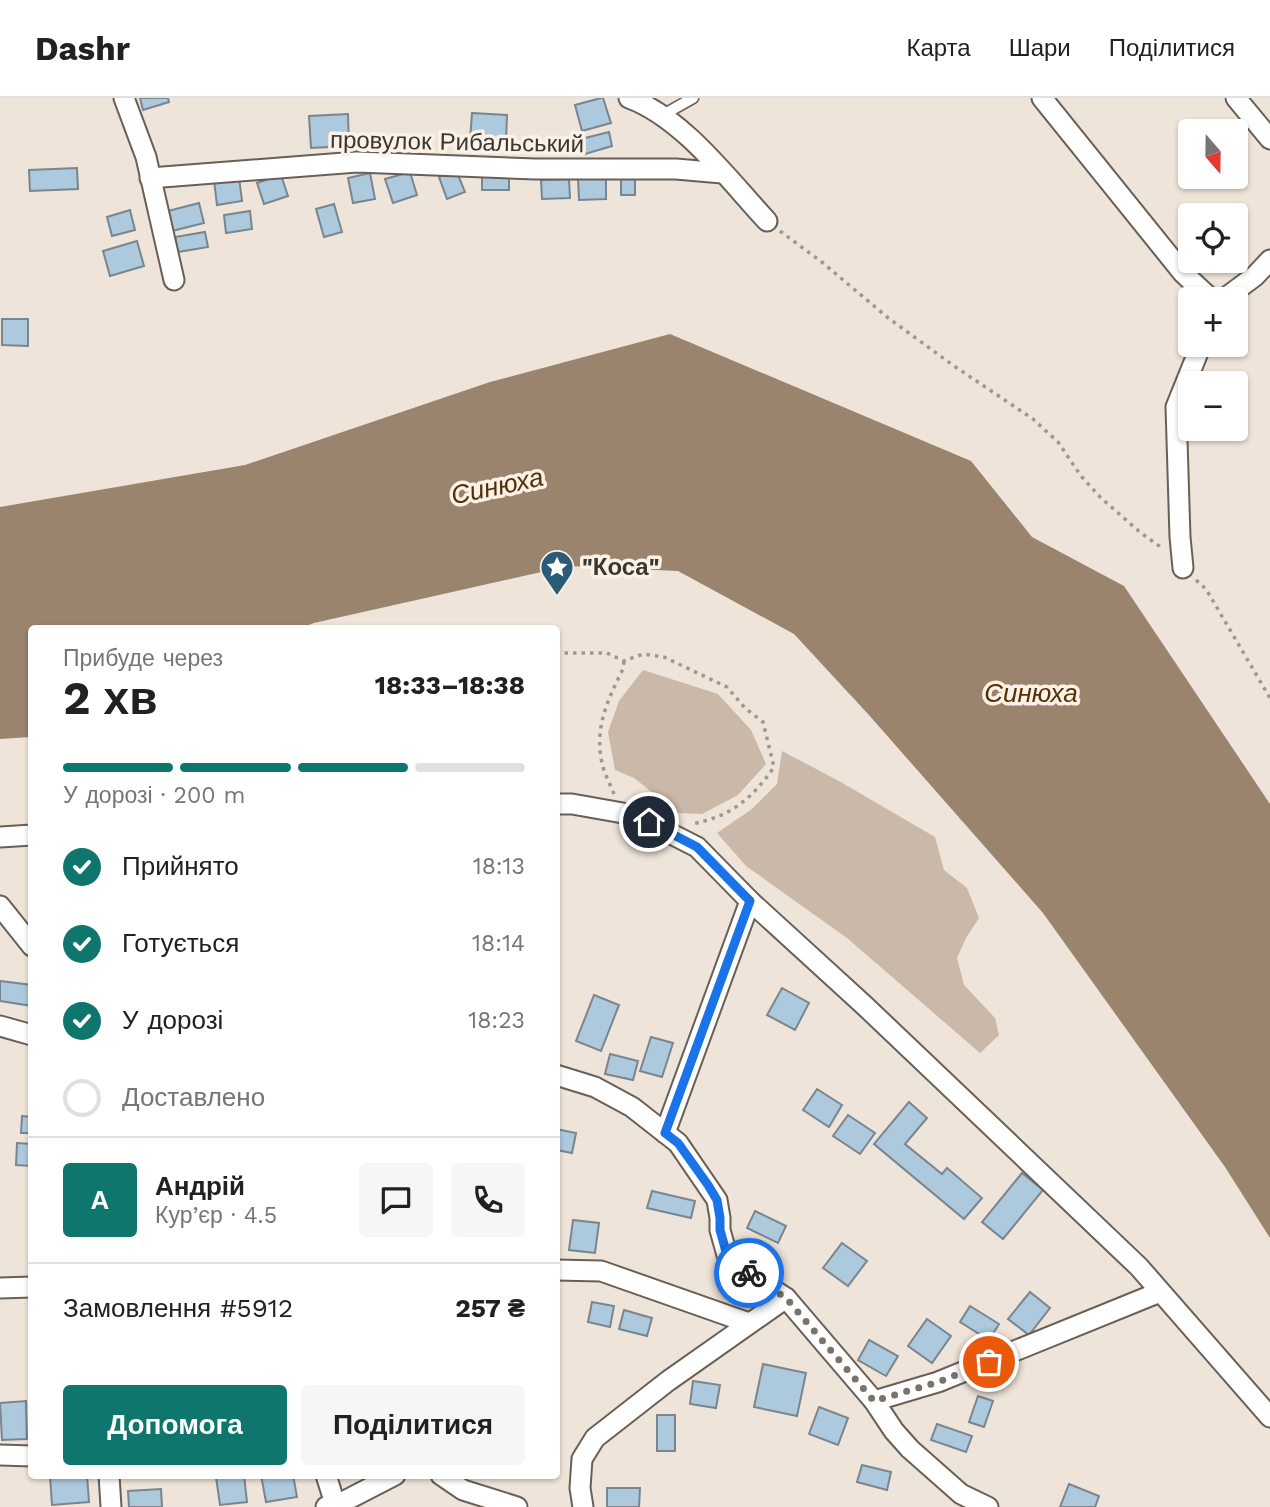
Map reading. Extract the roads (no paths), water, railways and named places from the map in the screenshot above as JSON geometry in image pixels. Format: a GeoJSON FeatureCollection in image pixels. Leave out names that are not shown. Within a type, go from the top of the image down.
{"type":"FeatureCollection","features":[{"type":"Feature","properties":{"kind":"street"},"geometry":{"type":"LineString","coordinates":[[124,98],[146,157],[174,280]]}},
{"type":"Feature","properties":{"kind":"street"},"geometry":{"type":"LineString","coordinates":[[629,98],[647,105],[692,140],[767,222]]}},
{"type":"Feature","properties":{"kind":"street"},"geometry":{"type":"LineString","coordinates":[[1236,98],[1270,139]]}},
{"type":"Feature","properties":{"kind":"street"},"geometry":{"type":"LineString","coordinates":[[1053,102],[1183,273],[1198,287]]}},
{"type":"Feature","properties":{"kind":"street","name":"провулок Рибальський"},"geometry":{"type":"LineString","coordinates":[[150,178],[357,162],[535,169],[676,169],[722,173]]}},
{"type":"Feature","properties":{"kind":"street"},"geometry":{"type":"LineString","coordinates":[[1240,287],[1270,260]]}},
{"type":"Feature","properties":{"kind":"street"},"geometry":{"type":"LineString","coordinates":[[1183,568],[1176,407],[1196,357]]}},
{"type":"Feature","properties":{"kind":"street"},"geometry":{"type":"LineString","coordinates":[[560,804],[634,815],[697,847],[750,901],[865,1006],[1139,1267],[1270,1417]]}},
{"type":"Feature","properties":{"kind":"street"},"geometry":{"type":"LineString","coordinates":[[0,837],[28,835]]}},
{"type":"Feature","properties":{"kind":"street"},"geometry":{"type":"LineString","coordinates":[[665,1133],[750,901]]}},
{"type":"Feature","properties":{"kind":"street"},"geometry":{"type":"LineString","coordinates":[[0,906],[28,941]]}},
{"type":"Feature","properties":{"kind":"street"},"geometry":{"type":"LineString","coordinates":[[0,1026],[28,1034]]}},
{"type":"Feature","properties":{"kind":"street"},"geometry":{"type":"LineString","coordinates":[[560,1076],[594,1087],[632,1107],[678,1143],[717,1200],[720,1230],[727,1255],[786,1298],[874,1401],[910,1449],[961,1494],[988,1507]]}},
{"type":"Feature","properties":{"kind":"street"},"geometry":{"type":"LineString","coordinates":[[560,1270],[601,1271],[749,1323]]}},
{"type":"Feature","properties":{"kind":"street"},"geometry":{"type":"LineString","coordinates":[[0,1288],[28,1287]]}},
{"type":"Feature","properties":{"kind":"street"},"geometry":{"type":"LineString","coordinates":[[874,1401],[938,1382],[1160,1292]]}},
{"type":"Feature","properties":{"kind":"street"},"geometry":{"type":"LineString","coordinates":[[583,1507],[580,1488],[582,1459],[595,1438],[668,1381],[786,1298]]}},
{"type":"Feature","properties":{"kind":"street"},"geometry":{"type":"LineString","coordinates":[[0,1455],[28,1456]]}},
{"type":"Feature","properties":{"kind":"street"},"geometry":{"type":"LineString","coordinates":[[109,1479],[111,1507]]}},
{"type":"Feature","properties":{"kind":"street"},"geometry":{"type":"LineString","coordinates":[[327,1479],[332,1506],[387,1479]]}},
{"type":"Feature","properties":{"kind":"street"},"geometry":{"type":"LineString","coordinates":[[448,1479],[463,1490],[517,1507]]}},
{"type":"Feature","properties":{"kind":"lane"},"geometry":{"type":"LineString","coordinates":[[661,116],[693,98]]}},
{"type":"Feature","properties":{"kind":"water","name":"Синюха"},"geometry":{"type":"Polygon","coordinates":[[[670,334],[971,461],[1032,537],[1124,586],[1270,804],[1270,1238],[1225,1167],[1043,913],[868,714],[794,634],[678,571],[568,566],[309,625],[28,625],[28,737],[0,739],[0,507],[245,465],[490,382],[670,334]]]}},
{"type":"Feature","properties":{"kind":"place","name":"\"Коса\""},"geometry":{"type":"Point","coordinates":[557,597]}}]}
